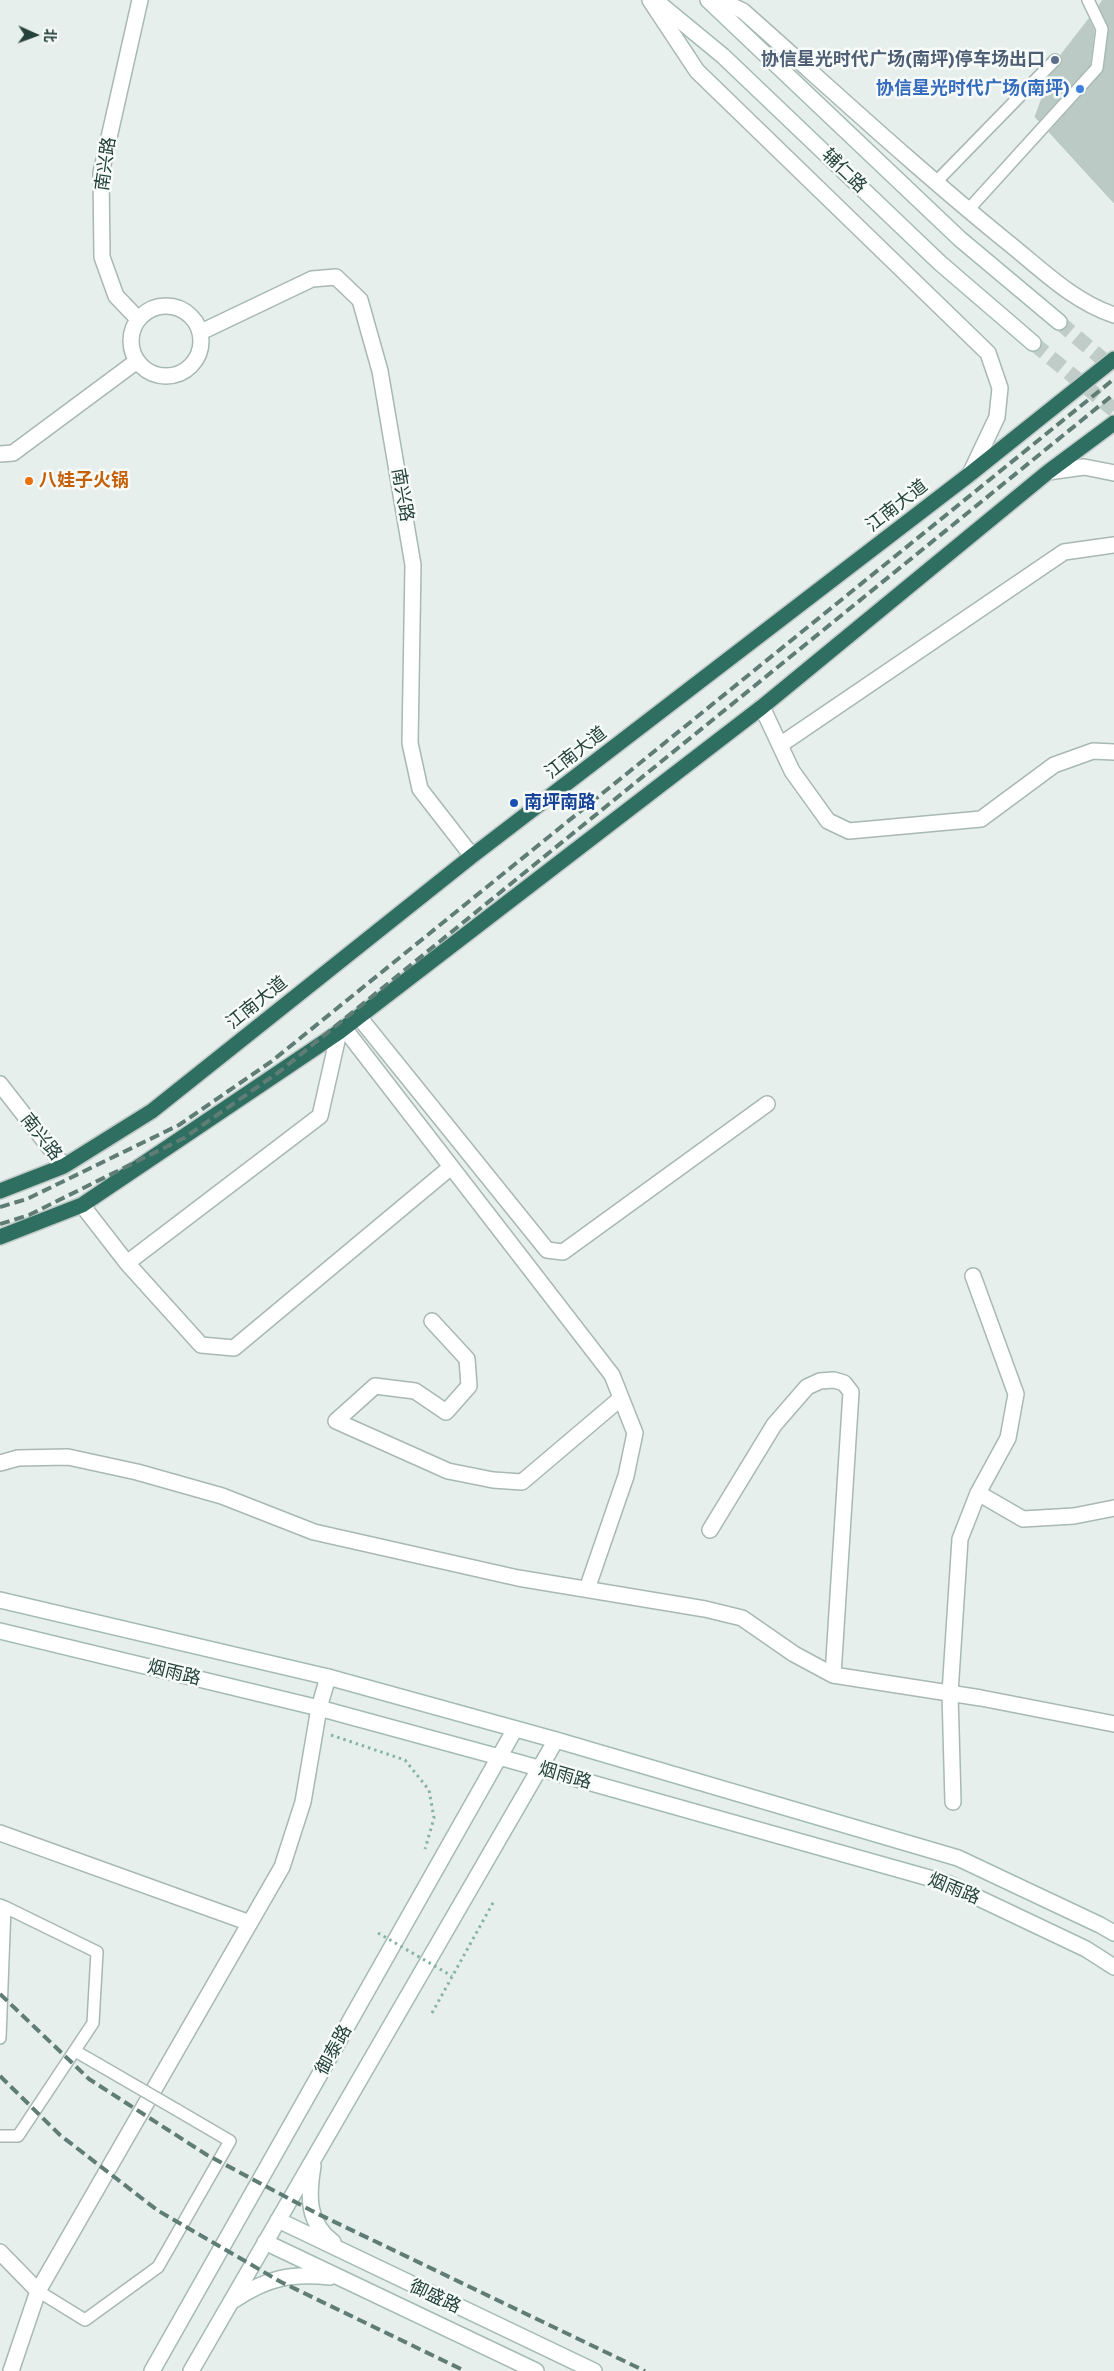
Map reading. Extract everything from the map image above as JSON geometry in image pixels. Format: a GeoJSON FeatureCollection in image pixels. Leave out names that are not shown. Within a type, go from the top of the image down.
{"type":"FeatureCollection","features":[{"type":"Feature","properties":{"kind":"highway","name":"江南大道"},"geometry":{"type":"LineString","coordinates":[[0,1191],[64,1166],[152,1111],[472,856],[970,474],[1114,359]]}},
{"type":"Feature","properties":{"kind":"highway"},"geometry":{"type":"LineString","coordinates":[[0,1238],[82,1205],[342,1030],[762,706],[1048,472],[1114,423]]}},
{"type":"Feature","properties":{"kind":"street","name":"南兴路"},"geometry":{"type":"LineString","coordinates":[[138,319],[116,296],[102,257],[101,173],[140,0]]}},
{"type":"Feature","properties":{"kind":"street"},"geometry":{"type":"LineString","coordinates":[[650,0],[697,71],[988,353],[1000,388],[998,417],[970,474]]}},
{"type":"Feature","properties":{"kind":"street","name":"辅仁路"},"geometry":{"type":"LineString","coordinates":[[655,0],[723,56],[940,263],[1033,343]]}},
{"type":"Feature","properties":{"kind":"street","name":"辅仁路"},"geometry":{"type":"LineString","coordinates":[[708,0],[960,239],[1059,322]]}},
{"type":"Feature","properties":{"kind":"street"},"geometry":{"type":"LineString","coordinates":[[720,0],[744,11],[968,210],[1069,292],[1093,308],[1114,316]]}},
{"type":"Feature","properties":{"kind":"street","name":"南兴路"},"geometry":{"type":"LineString","coordinates":[[201,332],[312,279],[336,277],[360,300],[380,371],[414,565],[410,743],[420,789],[472,856]]}},
{"type":"Feature","properties":{"kind":"street"},"geometry":{"type":"LineString","coordinates":[[168,305],[179,308],[189,313],[201,332],[202,343],[194,363],[176,375],[155,374],[145,369],[132,351],[131,340],[138,319],[152,309],[168,305]]}},
{"type":"Feature","properties":{"kind":"street"},"geometry":{"type":"LineString","coordinates":[[0,454],[13,453],[138,361]]}},
{"type":"Feature","properties":{"kind":"street"},"geometry":{"type":"LineString","coordinates":[[1048,472],[1084,467],[1114,473]]}},
{"type":"Feature","properties":{"kind":"street"},"geometry":{"type":"LineString","coordinates":[[780,746],[1064,552],[1114,545]]}},
{"type":"Feature","properties":{"kind":"street"},"geometry":{"type":"LineString","coordinates":[[762,706],[792,771],[828,821],[849,831],[981,819],[1054,766],[1092,751],[1114,752]]}},
{"type":"Feature","properties":{"kind":"street"},"geometry":{"type":"LineString","coordinates":[[359,1017],[547,1250],[564,1252],[767,1104]]}},
{"type":"Feature","properties":{"kind":"street"},"geometry":{"type":"LineString","coordinates":[[342,1030],[612,1375],[635,1433],[626,1476],[587,1589]]}},
{"type":"Feature","properties":{"kind":"street"},"geometry":{"type":"LineString","coordinates":[[127,1262],[320,1116],[342,1030]]}},
{"type":"Feature","properties":{"kind":"street","name":"南兴路"},"geometry":{"type":"LineString","coordinates":[[0,1084],[64,1166]]}},
{"type":"Feature","properties":{"kind":"street"},"geometry":{"type":"LineString","coordinates":[[82,1205],[127,1262],[201,1345],[234,1348],[451,1167]]}},
{"type":"Feature","properties":{"kind":"street"},"geometry":{"type":"LineString","coordinates":[[952,1802],[950,1694],[960,1539],[978,1493],[1008,1438],[1016,1394],[973,1276]]}},
{"type":"Feature","properties":{"kind":"street"},"geometry":{"type":"LineString","coordinates":[[432,1321],[467,1359],[469,1386],[446,1412],[415,1391],[375,1386],[336,1421],[448,1471],[493,1480],[522,1482],[621,1398]]}},
{"type":"Feature","properties":{"kind":"street"},"geometry":{"type":"LineString","coordinates":[[710,1530],[774,1425],[807,1387],[820,1381],[834,1380],[844,1383],[851,1392],[832,1675]]}},
{"type":"Feature","properties":{"kind":"street"},"geometry":{"type":"LineString","coordinates":[[0,1463],[18,1458],[68,1457],[137,1472],[222,1496],[314,1532],[518,1578],[705,1609],[742,1618],[794,1654],[832,1675],[1114,1724]]}},
{"type":"Feature","properties":{"kind":"street"},"geometry":{"type":"LineString","coordinates":[[978,1493],[1023,1518],[1074,1516],[1114,1508]]}},
{"type":"Feature","properties":{"kind":"street","name":"烟雨路"},"geometry":{"type":"LineString","coordinates":[[0,1600],[328,1677],[515,1728],[958,1858],[1114,1933]]}},
{"type":"Feature","properties":{"kind":"street","name":"烟雨路"},"geometry":{"type":"LineString","coordinates":[[0,1631],[320,1708],[499,1756],[539,1769],[947,1883],[1086,1949],[1114,1967]]}},
{"type":"Feature","properties":{"kind":"street"},"geometry":{"type":"LineString","coordinates":[[11,2371],[38,2291],[282,1867],[303,1802],[320,1708],[328,1677]]}},
{"type":"Feature","properties":{"kind":"street","name":"御泰路"},"geometry":{"type":"LineString","coordinates":[[152,2371],[515,1728]]}},
{"type":"Feature","properties":{"kind":"street","name":"御泰路"},"geometry":{"type":"LineString","coordinates":[[191,2371],[556,1740]]}},
{"type":"Feature","properties":{"kind":"street"},"geometry":{"type":"LineString","coordinates":[[0,1833],[250,1923]]}},
{"type":"Feature","properties":{"kind":"street"},"geometry":{"type":"LineString","coordinates":[[315,2156],[310,2184],[312,2215],[323,2235],[354,2258]]}},
{"type":"Feature","properties":{"kind":"street","name":"御盛路"},"geometry":{"type":"LineString","coordinates":[[278,2220],[354,2258],[594,2371]]}},
{"type":"Feature","properties":{"kind":"street","name":"御盛路"},"geometry":{"type":"LineString","coordinates":[[266,2242],[536,2371]]}},
{"type":"Feature","properties":{"kind":"street"},"geometry":{"type":"LineString","coordinates":[[0,2252],[38,2291]]}},
{"type":"Feature","properties":{"kind":"street"},"geometry":{"type":"LineString","coordinates":[[230,2303],[268,2281],[290,2275],[341,2278]]}},
{"type":"Feature","properties":{"kind":"lane"},"geometry":{"type":"LineString","coordinates":[[968,210],[1097,68],[1102,29],[1088,0]]}},
{"type":"Feature","properties":{"kind":"lane"},"geometry":{"type":"LineString","coordinates":[[936,182],[1055,60]]}},
{"type":"Feature","properties":{"kind":"lane"},"geometry":{"type":"LineString","coordinates":[[0,2038],[2,1906],[97,1952],[93,2023],[18,2136],[0,2136]]}},
{"type":"Feature","properties":{"kind":"lane"},"geometry":{"type":"LineString","coordinates":[[38,2291],[85,2320],[158,2268],[230,2141],[75,2050]]}},
{"type":"Feature","properties":{"kind":"path"},"geometry":{"type":"LineString","coordinates":[[316,1729],[405,1760],[429,1790],[434,1818],[423,1852]]}},
{"type":"Feature","properties":{"kind":"path"},"geometry":{"type":"LineString","coordinates":[[432,2013],[494,1901]]}},
{"type":"Feature","properties":{"kind":"path"},"geometry":{"type":"LineString","coordinates":[[378,1933],[452,1976]]}},
{"type":"Feature","properties":{"kind":"building"},"geometry":{"type":"Polygon","coordinates":[[[1103,0],[1114,0],[1114,203],[1049,132],[1104,70],[1109,30],[1099,6],[1103,0]]]}},
{"type":"Feature","properties":{"kind":"building"},"geometry":{"type":"Polygon","coordinates":[[[1089,19],[1094,30],[1090,65],[1039,121],[1035,117],[1050,76],[1062,62],[1061,55],[1089,19]]]}},
{"type":"Feature","properties":{"kind":"tunnel"},"geometry":{"type":"LineString","coordinates":[[1059,322],[1114,369]]}},
{"type":"Feature","properties":{"kind":"tunnel"},"geometry":{"type":"LineString","coordinates":[[1033,343],[1114,410]]}},
{"type":"Feature","properties":{"kind":"railway"},"geometry":{"type":"LineString","coordinates":[[0,1207],[27,1199],[179,1125],[272,1061],[1114,379]]}},
{"type":"Feature","properties":{"kind":"railway"},"geometry":{"type":"LineString","coordinates":[[0,1224],[29,1215],[184,1138],[279,1072],[1114,394]]}},
{"type":"Feature","properties":{"kind":"railway"},"geometry":{"type":"LineString","coordinates":[[0,1994],[89,2079],[207,2155],[316,2213],[645,2371]]}},
{"type":"Feature","properties":{"kind":"railway"},"geometry":{"type":"LineString","coordinates":[[0,2076],[60,2135],[157,2210],[281,2282],[465,2371]]}},
{"type":"Feature","properties":{"kind":"place","name":"协信星光时代广场(南坪)停车场出口"},"geometry":{"type":"Point","coordinates":[1055,60]}},
{"type":"Feature","properties":{"kind":"place","name":"协信星光时代广场(南坪)"},"geometry":{"type":"Point","coordinates":[1080,89]}},
{"type":"Feature","properties":{"kind":"place","name":"八娃子火锅"},"geometry":{"type":"Point","coordinates":[29,481]}},
{"type":"Feature","properties":{"kind":"place","name":"南坪南路"},"geometry":{"type":"Point","coordinates":[514,803]}}]}
